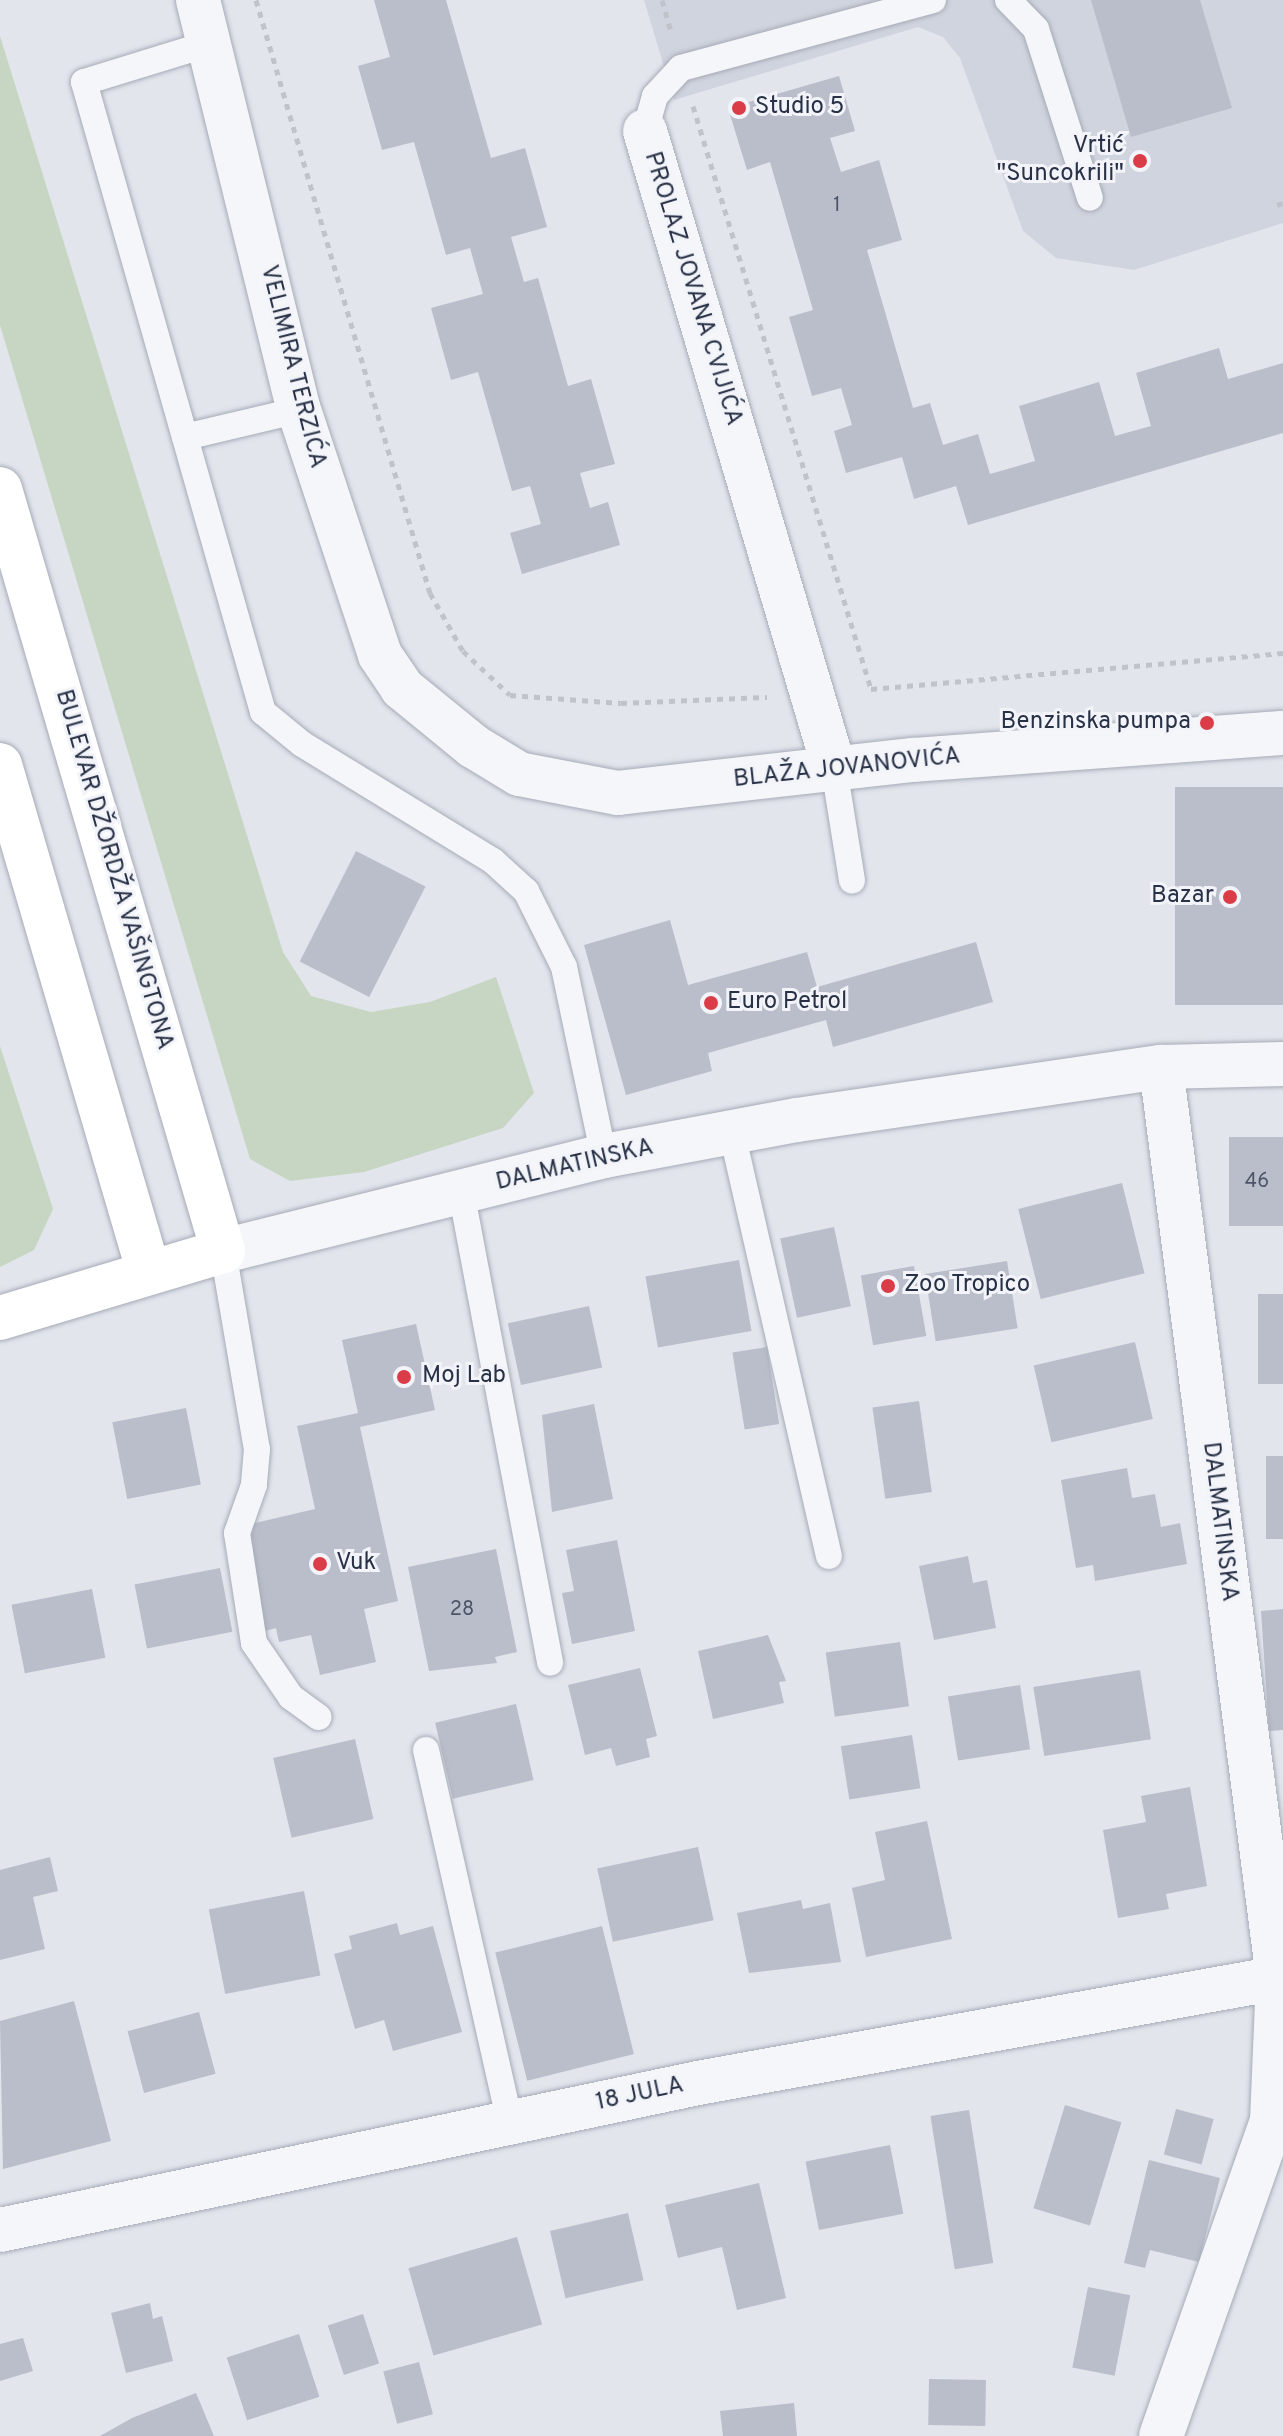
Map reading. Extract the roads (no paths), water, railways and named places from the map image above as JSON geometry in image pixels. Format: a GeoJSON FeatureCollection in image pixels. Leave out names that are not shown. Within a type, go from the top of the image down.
{"type":"FeatureCollection","features":[{"type":"Feature","properties":{"kind":"main road","name":"BULEVAR DŽORDŽA VAŠINGTONA"},"geometry":{"type":"LineString","coordinates":[[0,489],[223,1251]]}},
{"type":"Feature","properties":{"kind":"main road"},"geometry":{"type":"LineString","coordinates":[[0,765],[149,1273]]}},
{"type":"Feature","properties":{"kind":"main road","name":"DALMATINSKA"},"geometry":{"type":"LineString","coordinates":[[0,1318],[223,1251]]}},
{"type":"Feature","properties":{"kind":"street","name":"VELIMIRA TERZIĆA"},"geometry":{"type":"LineString","coordinates":[[198,0],[299,410],[380,655],[402,688],[432,713]]}},
{"type":"Feature","properties":{"kind":"street","name":"PROLAZ JOVANA CVIJIĆA"},"geometry":{"type":"LineString","coordinates":[[645,131],[816,697],[834,768]]}},
{"type":"Feature","properties":{"kind":"street","name":"BLAŽA JOVANOVIĆA"},"geometry":{"type":"LineString","coordinates":[[432,713],[519,774],[565,788],[618,793],[834,768],[1283,733]]}},
{"type":"Feature","properties":{"kind":"street","name":"DALMATINSKA"},"geometry":{"type":"LineString","coordinates":[[223,1251],[604,1156],[966,1091],[1161,1067],[1283,1064]]}},
{"type":"Feature","properties":{"kind":"street","name":"DALMATINSKA"},"geometry":{"type":"LineString","coordinates":[[1161,1067],[1281,1978],[1277,2123],[1161,2436]]}},
{"type":"Feature","properties":{"kind":"street","name":"18 JULA"},"geometry":{"type":"LineString","coordinates":[[0,2230],[510,2122],[1009,2023],[1281,1978]]}},
{"type":"Feature","properties":{"kind":"lane","name":"PROLAZ JOVANA CVIJIĆA"},"geometry":{"type":"LineString","coordinates":[[645,131],[655,96],[681,68],[933,0]]}},
{"type":"Feature","properties":{"kind":"lane"},"geometry":{"type":"LineString","coordinates":[[1008,0],[1036,29],[1090,198]]}},
{"type":"Feature","properties":{"kind":"lane"},"geometry":{"type":"LineString","coordinates":[[211,43],[84,82],[263,712],[302,744],[493,861],[526,891],[547,925],[604,1156]]}},
{"type":"Feature","properties":{"kind":"lane"},"geometry":{"type":"LineString","coordinates":[[185,437],[299,410]]}},
{"type":"Feature","properties":{"kind":"lane"},"geometry":{"type":"LineString","coordinates":[[834,768],[852,881]]}},
{"type":"Feature","properties":{"kind":"lane"},"geometry":{"type":"LineString","coordinates":[[732,1133],[829,1556]]}},
{"type":"Feature","properties":{"kind":"lane"},"geometry":{"type":"LineString","coordinates":[[461,1191],[550,1663]]}},
{"type":"Feature","properties":{"kind":"lane"},"geometry":{"type":"LineString","coordinates":[[223,1251],[257,1449],[254,1485],[237,1533],[254,1643],[291,1697],[319,1717]]}},
{"type":"Feature","properties":{"kind":"lane"},"geometry":{"type":"LineString","coordinates":[[426,1750],[510,2122]]}},
{"type":"Feature","properties":{"kind":"place","name":"Studio 5"},"geometry":{"type":"Point","coordinates":[739,108]}},
{"type":"Feature","properties":{"kind":"place","name":"Vrtić \"Suncokrili\""},"geometry":{"type":"Point","coordinates":[1140,161]}},
{"type":"Feature","properties":{"kind":"place","name":"Benzinska pumpa"},"geometry":{"type":"Point","coordinates":[1207,723]}},
{"type":"Feature","properties":{"kind":"place","name":"Bazar"},"geometry":{"type":"Point","coordinates":[1230,897]}},
{"type":"Feature","properties":{"kind":"place","name":"Euro Petrol"},"geometry":{"type":"Point","coordinates":[711,1003]}},
{"type":"Feature","properties":{"kind":"place","name":"Zoo Tropico"},"geometry":{"type":"Point","coordinates":[888,1286]}},
{"type":"Feature","properties":{"kind":"place","name":"Moj Lab"},"geometry":{"type":"Point","coordinates":[404,1377]}},
{"type":"Feature","properties":{"kind":"place","name":"Vuk"},"geometry":{"type":"Point","coordinates":[320,1564]}}]}
